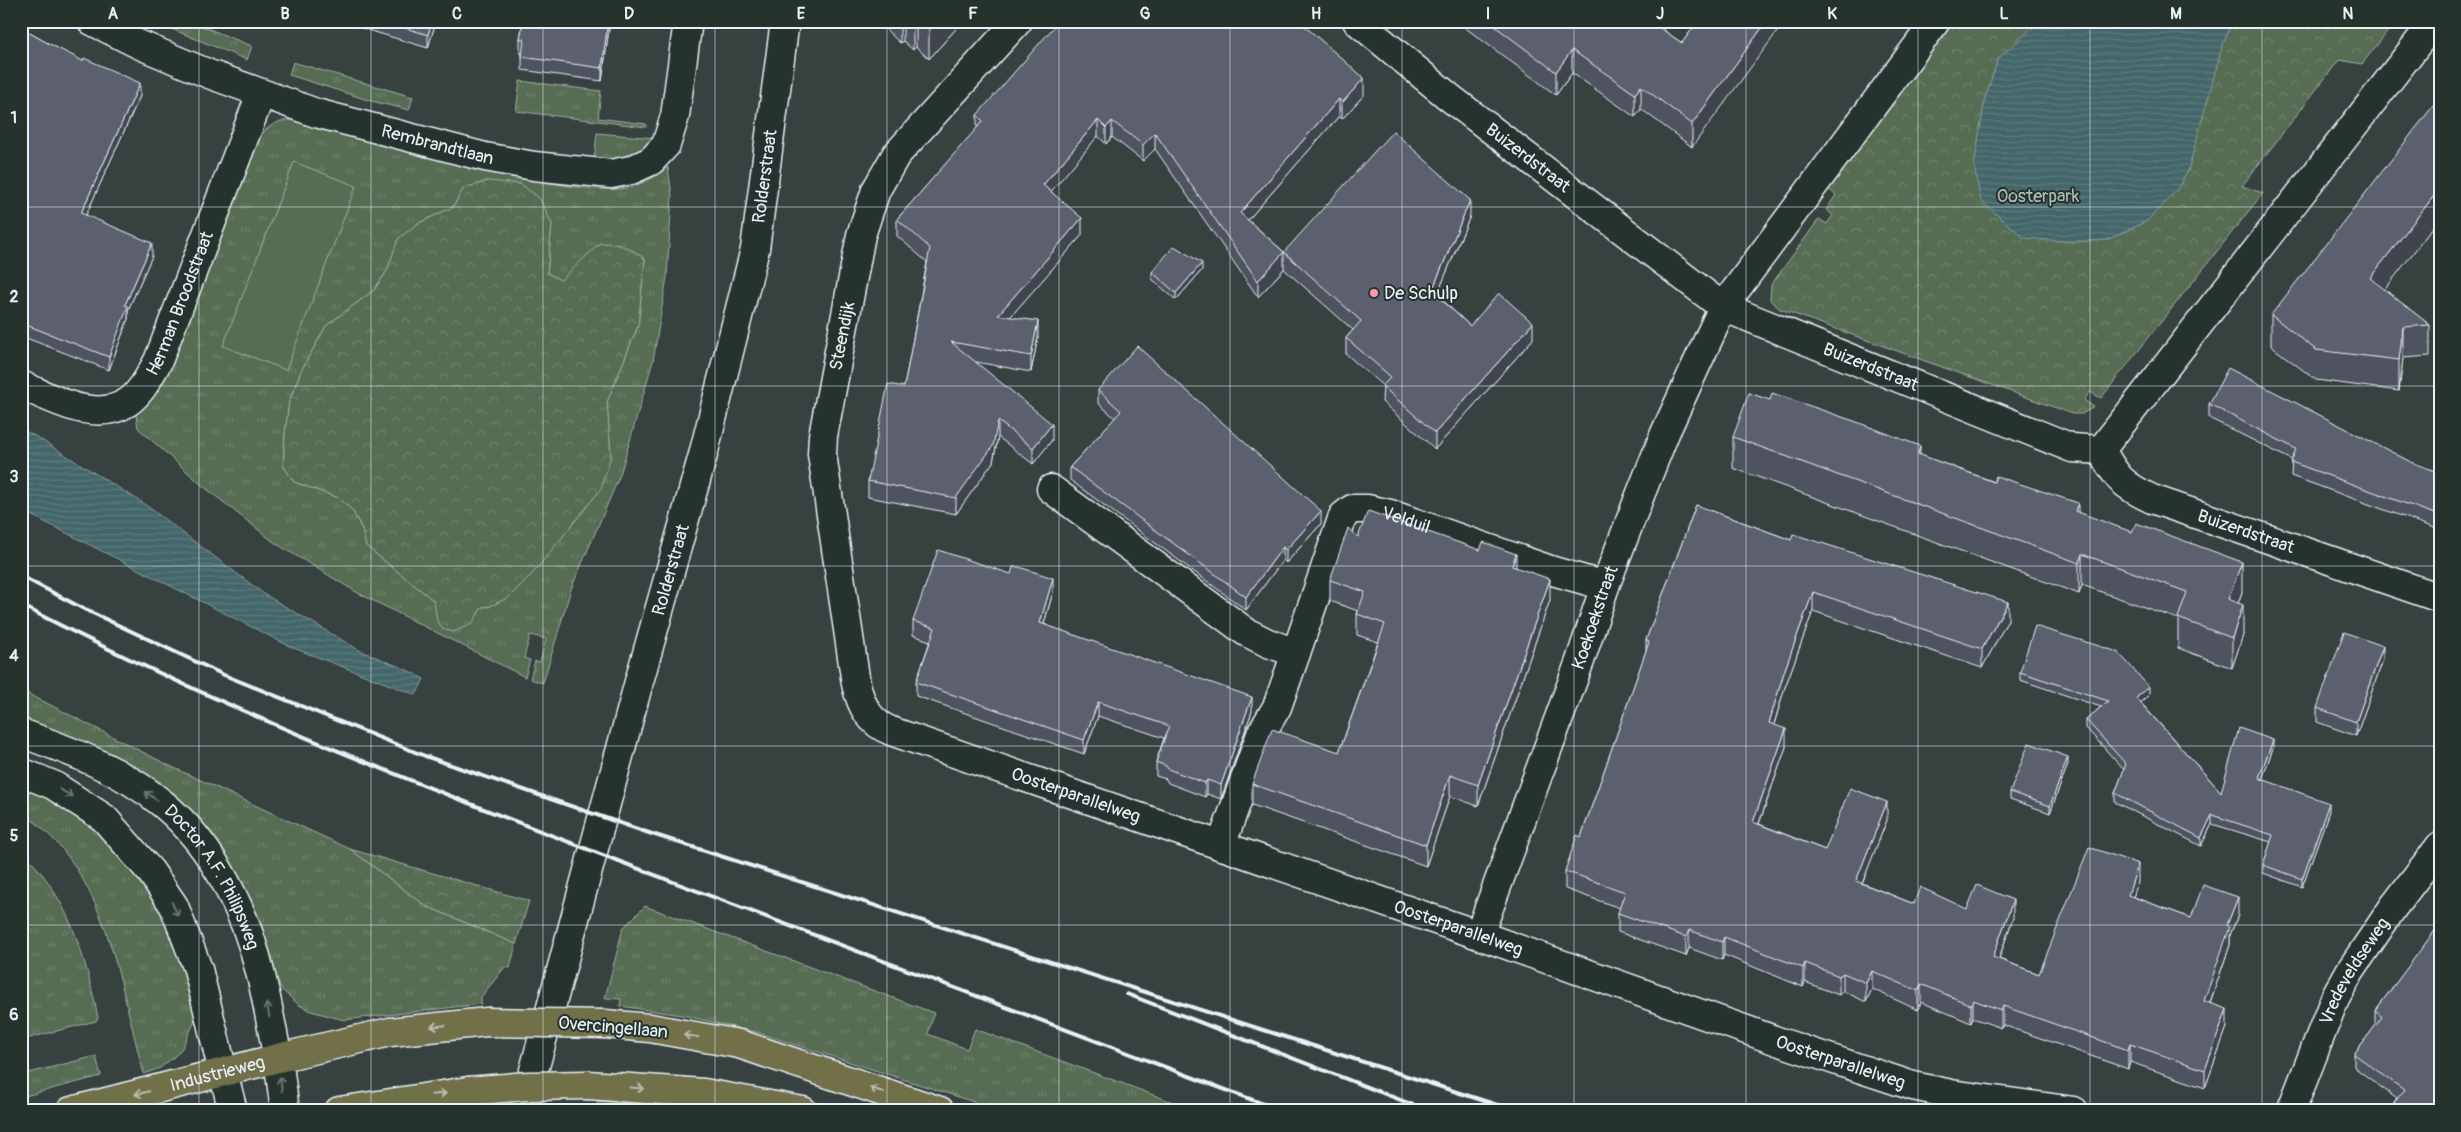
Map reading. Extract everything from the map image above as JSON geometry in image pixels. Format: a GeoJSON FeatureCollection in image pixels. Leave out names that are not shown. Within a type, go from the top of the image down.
{"type":"FeatureCollection","features":[{"type":"Feature","properties":{"kind":"main road","name":"Overcingellaan"},"geometry":{"type":"LineString","coordinates":[[278,1058],[390,1032],[487,1022],[606,1024],[650,1028],[739,1044],[940,1111]]}},
{"type":"Feature","properties":{"kind":"main road","name":"Industrieweg"},"geometry":{"type":"LineString","coordinates":[[71,1111],[278,1058]]}},
{"type":"Feature","properties":{"kind":"main road"},"geometry":{"type":"LineString","coordinates":[[339,1111],[468,1091],[528,1086],[588,1085],[704,1093],[803,1111]]}},
{"type":"Feature","properties":{"kind":"street","name":"Rembrandtlaan"},"geometry":{"type":"LineString","coordinates":[[92,21],[138,44],[261,94],[344,120],[485,157],[534,166],[612,174],[631,170],[650,160],[666,145],[675,116],[688,21]]}},
{"type":"Feature","properties":{"kind":"street","name":"Rolderstraat"},"geometry":{"type":"LineString","coordinates":[[523,1111],[640,678],[703,455],[755,249],[785,21]]}},
{"type":"Feature","properties":{"kind":"street","name":"Steendijk"},"geometry":{"type":"LineString","coordinates":[[861,702],[856,684],[822,454],[823,436],[861,235],[876,190],[896,155],[1018,21]]}},
{"type":"Feature","properties":{"kind":"street","name":"Buizerdstraat"},"geometry":{"type":"LineString","coordinates":[[1357,21],[1449,97],[1723,308],[2072,448],[2101,450],[2116,477],[2134,491],[2152,499],[2440,598]]}},
{"type":"Feature","properties":{"kind":"street"},"geometry":{"type":"LineString","coordinates":[[1723,308],[1936,21]]}},
{"type":"Feature","properties":{"kind":"street"},"geometry":{"type":"LineString","coordinates":[[2101,450],[2435,21]]}},
{"type":"Feature","properties":{"kind":"street","name":"Herman Broodstraat"},"geometry":{"type":"LineString","coordinates":[[21,385],[68,405],[89,410],[110,408],[128,402],[143,387],[158,361],[261,94]]}},
{"type":"Feature","properties":{"kind":"street","name":"Koekoekstraat"},"geometry":{"type":"LineString","coordinates":[[1479,935],[1580,661],[1605,586],[1665,433],[1723,308]]}},
{"type":"Feature","properties":{"kind":"street"},"geometry":{"type":"LineString","coordinates":[[1051,488],[1246,632],[1268,643],[1296,652]]}},
{"type":"Feature","properties":{"kind":"street","name":"Velduil"},"geometry":{"type":"LineString","coordinates":[[1221,846],[1261,734],[1277,706],[1343,516],[1352,508],[1390,514],[1553,571],[1605,586]]}},
{"type":"Feature","properties":{"kind":"street","name":"Oosterparallelweg"},"geometry":{"type":"LineString","coordinates":[[861,702],[872,721],[891,732],[1479,935],[1783,1043],[1913,1086],[1951,1094],[2074,1111]]}},
{"type":"Feature","properties":{"kind":"street","name":"Doctor A.F. Philipsweg"},"geometry":{"type":"LineString","coordinates":[[21,733],[76,753],[108,769],[163,804],[187,828],[222,877],[233,896],[246,928],[261,975],[278,1058],[285,1111]]}},
{"type":"Feature","properties":{"kind":"street"},"geometry":{"type":"LineString","coordinates":[[21,772],[53,785],[104,818],[151,872],[174,906],[198,969],[233,1111]]}},
{"type":"Feature","properties":{"kind":"street","name":"Vredeveldseweg"},"geometry":{"type":"LineString","coordinates":[[2291,1111],[2324,1022],[2342,985],[2394,906],[2440,846]]}},
{"type":"Feature","properties":{"kind":"green space"},"geometry":{"type":"Polygon","coordinates":[[[157,21],[189,21],[252,46],[247,60],[157,23],[157,21]]]}},
{"type":"Feature","properties":{"kind":"green space","name":"Oosterpark"},"geometry":{"type":"Polygon","coordinates":[[[1950,21],[2396,21],[2362,64],[2339,60],[2242,186],[2263,193],[2101,398],[2090,392],[2084,400],[2094,407],[2082,414],[2073,414],[1780,309],[1770,300],[1771,285],[1819,219],[1827,224],[1833,215],[1826,210],[1836,195],[1827,188],[1950,21]]]}},
{"type":"Feature","properties":{"kind":"green space"},"geometry":{"type":"Polygon","coordinates":[[[293,62],[413,97],[409,110],[371,101],[289,75],[293,62]]]}},
{"type":"Feature","properties":{"kind":"green space"},"geometry":{"type":"Polygon","coordinates":[[[520,81],[601,91],[598,118],[646,124],[646,127],[516,111],[520,81]]]}},
{"type":"Feature","properties":{"kind":"green space"},"geometry":{"type":"Polygon","coordinates":[[[296,120],[375,143],[456,163],[579,187],[627,188],[646,181],[668,167],[672,196],[667,277],[653,361],[620,475],[571,589],[543,683],[530,679],[535,661],[540,662],[546,639],[530,635],[524,658],[530,660],[525,677],[358,593],[275,543],[203,486],[138,428],[136,416],[138,410],[155,395],[166,376],[256,142],[268,128],[278,122],[296,120]],[[464,188],[453,207],[417,224],[399,239],[387,271],[374,290],[326,326],[301,371],[289,402],[283,465],[294,482],[339,498],[352,510],[362,529],[366,546],[434,601],[436,609],[490,606],[534,572],[566,530],[611,456],[607,402],[638,326],[645,259],[600,243],[562,281],[547,273],[552,224],[464,188]]]}},
{"type":"Feature","properties":{"kind":"green space"},"geometry":{"type":"Polygon","coordinates":[[[597,133],[655,138],[641,150],[627,157],[612,160],[594,159],[597,133]]]}},
{"type":"Feature","properties":{"kind":"green space"},"geometry":{"type":"Polygon","coordinates":[[[294,162],[356,186],[286,370],[223,346],[294,162]]]}},
{"type":"Feature","properties":{"kind":"green space"},"geometry":{"type":"Polygon","coordinates":[[[488,181],[521,184],[540,199],[552,224],[547,273],[561,280],[600,243],[624,247],[645,259],[638,326],[607,402],[611,456],[601,489],[534,572],[508,598],[490,606],[482,607],[472,624],[453,632],[443,629],[437,621],[434,601],[366,546],[362,529],[352,510],[339,498],[294,482],[283,465],[285,434],[289,402],[301,371],[326,326],[374,290],[387,271],[398,239],[417,224],[453,207],[464,188],[488,181]]]}},
{"type":"Feature","properties":{"kind":"green space"},"geometry":{"type":"Polygon","coordinates":[[[21,690],[170,766],[350,849],[426,906],[516,944],[510,968],[505,967],[481,997],[481,1004],[344,1020],[311,1011],[299,1005],[283,991],[272,972],[230,864],[21,722],[21,690]]]}},
{"type":"Feature","properties":{"kind":"green space"},"geometry":{"type":"Polygon","coordinates":[[[21,784],[39,792],[92,826],[105,837],[154,895],[181,952],[195,1014],[194,1023],[182,1048],[160,1068],[144,1074],[117,966],[91,896],[73,864],[50,836],[21,812],[21,784]]]}},
{"type":"Feature","properties":{"kind":"green space"},"geometry":{"type":"Polygon","coordinates":[[[350,849],[529,901],[516,944],[426,906],[350,849]]]}},
{"type":"Feature","properties":{"kind":"green space"},"geometry":{"type":"Polygon","coordinates":[[[21,851],[51,887],[73,928],[88,973],[98,1018],[96,1021],[21,1040],[21,851]]]}},
{"type":"Feature","properties":{"kind":"green space"},"geometry":{"type":"Polygon","coordinates":[[[645,906],[934,1013],[928,1034],[967,1049],[975,1029],[1197,1111],[1002,1111],[759,1033],[682,1015],[620,1006],[621,999],[605,998],[623,928],[645,906]]]}},
{"type":"Feature","properties":{"kind":"green space"},"geometry":{"type":"Polygon","coordinates":[[[96,1056],[101,1076],[21,1097],[21,1075],[96,1056]]]}},
{"type":"Feature","properties":{"kind":"green space"},"geometry":{"type":"Polygon","coordinates":[[[598,1101],[716,1111],[595,1111],[598,1101]]]}},
{"type":"Feature","properties":{"kind":"water"},"geometry":{"type":"Polygon","coordinates":[[[2040,21],[2232,21],[2222,47],[2188,171],[2176,191],[2147,221],[2107,240],[2075,242],[2024,238],[1981,201],[1974,166],[1985,98],[1998,59],[2040,21]]]}},
{"type":"Feature","properties":{"kind":"water"},"geometry":{"type":"Polygon","coordinates":[[[21,429],[143,503],[264,594],[359,650],[424,679],[416,695],[291,647],[21,510],[21,429]]]}},
{"type":"Feature","properties":{"kind":"building"},"geometry":{"type":"Polygon","coordinates":[[[383,21],[432,21],[428,35],[383,21]]]}},
{"type":"Feature","properties":{"kind":"building"},"geometry":{"type":"Polygon","coordinates":[[[523,21],[608,21],[602,68],[522,57],[524,39],[520,39],[523,21]]]}},
{"type":"Feature","properties":{"kind":"building"},"geometry":{"type":"Polygon","coordinates":[[[924,21],[933,21],[929,26],[924,21]]]}},
{"type":"Feature","properties":{"kind":"building"},"geometry":{"type":"Polygon","coordinates":[[[1059,21],[1299,21],[1364,78],[1342,103],[1339,99],[1240,213],[1284,252],[1258,281],[1155,133],[1143,145],[1112,121],[1106,128],[1098,120],[1043,185],[1082,218],[998,315],[1038,321],[1031,356],[951,342],[1052,424],[1033,448],[998,421],[993,446],[956,498],[868,481],[888,384],[904,387],[930,248],[897,219],[983,121],[977,115],[1059,21]]]}},
{"type":"Feature","properties":{"kind":"building"},"geometry":{"type":"Polygon","coordinates":[[[1488,21],[1650,21],[1682,43],[1698,21],[1767,21],[1692,124],[1641,86],[1635,94],[1572,50],[1556,72],[1488,21]]]}},
{"type":"Feature","properties":{"kind":"building"},"geometry":{"type":"Polygon","coordinates":[[[21,28],[83,61],[84,58],[140,83],[81,213],[152,243],[125,305],[128,306],[109,357],[21,323],[21,28]]]}},
{"type":"Feature","properties":{"kind":"building"},"geometry":{"type":"Polygon","coordinates":[[[2440,97],[2440,188],[2370,278],[2430,325],[2403,327],[2399,360],[2316,350],[2271,315],[2440,97]]]}},
{"type":"Feature","properties":{"kind":"building","name":"De Schulp"},"geometry":{"type":"Polygon","coordinates":[[[1393,131],[1470,200],[1432,291],[1470,326],[1499,293],[1533,323],[1435,433],[1382,386],[1391,377],[1346,338],[1361,321],[1284,252],[1393,131]]]}},
{"type":"Feature","properties":{"kind":"building"},"geometry":{"type":"Polygon","coordinates":[[[1174,246],[1202,263],[1176,293],[1152,272],[1174,246]]]}},
{"type":"Feature","properties":{"kind":"building"},"geometry":{"type":"Polygon","coordinates":[[[1137,346],[1321,511],[1286,550],[1283,547],[1246,597],[1070,467],[1121,411],[1098,390],[1137,346]]]}},
{"type":"Feature","properties":{"kind":"building"},"geometry":{"type":"Polygon","coordinates":[[[2228,368],[2411,462],[2440,473],[2440,516],[2291,462],[2296,449],[2209,404],[2228,368]]]}},
{"type":"Feature","properties":{"kind":"building"},"geometry":{"type":"Polygon","coordinates":[[[1749,393],[1770,400],[1772,393],[1854,421],[1920,446],[1918,454],[1994,482],[1996,476],[2078,503],[2075,511],[2132,532],[2136,523],[2242,562],[2228,599],[2243,605],[2232,638],[2178,618],[2187,592],[2082,554],[2079,563],[1733,437],[1749,393]]]}},
{"type":"Feature","properties":{"kind":"building"},"geometry":{"type":"Polygon","coordinates":[[[1696,505],[1791,540],[1793,534],[2008,602],[1982,649],[1813,592],[1784,672],[1769,723],[1786,729],[1753,822],[1825,850],[1850,788],[1887,802],[1856,881],[1914,904],[1920,887],[1967,909],[1977,885],[2013,900],[1993,957],[2039,974],[2089,847],[2138,864],[2128,895],[2191,918],[2203,885],[2238,897],[2227,925],[2230,927],[2204,1001],[2227,1009],[2205,1070],[2130,1044],[2128,1050],[2003,1006],[2001,1010],[1973,1000],[1971,1005],[1921,984],[1918,991],[1872,971],[1866,983],[1843,973],[1839,976],[1805,963],[1803,968],[1724,937],[1722,942],[1689,930],[1686,937],[1618,913],[1625,892],[1565,871],[1577,835],[1581,837],[1649,642],[1646,640],[1696,505]]]}},
{"type":"Feature","properties":{"kind":"building"},"geometry":{"type":"Polygon","coordinates":[[[1368,511],[1480,550],[1483,542],[1516,554],[1512,566],[1550,579],[1478,785],[1450,775],[1426,845],[1252,784],[1272,729],[1339,752],[1385,624],[1357,614],[1365,592],[1330,580],[1348,528],[1358,537],[1368,511]]]}},
{"type":"Feature","properties":{"kind":"building"},"geometry":{"type":"Polygon","coordinates":[[[938,550],[1011,574],[1013,567],[1019,567],[1053,578],[1040,623],[1252,697],[1221,785],[1207,780],[1205,783],[1168,769],[1166,766],[1156,762],[1169,726],[1098,702],[1084,740],[916,682],[935,628],[913,621],[938,550]]]}},
{"type":"Feature","properties":{"kind":"building"},"geometry":{"type":"Polygon","coordinates":[[[2035,626],[2118,652],[2149,687],[2136,698],[2221,792],[2239,728],[2273,740],[2259,778],[2329,803],[2302,879],[2263,865],[2273,835],[2212,815],[2201,838],[2115,793],[2126,764],[2086,720],[2108,701],[2020,672],[2035,626]]]}},
{"type":"Feature","properties":{"kind":"building"},"geometry":{"type":"Polygon","coordinates":[[[2344,632],[2383,646],[2356,722],[2317,708],[2344,632]]]}},
{"type":"Feature","properties":{"kind":"building"},"geometry":{"type":"Polygon","coordinates":[[[2029,743],[2068,757],[2050,806],[2010,792],[2029,743]]]}},
{"type":"Feature","properties":{"kind":"building"},"geometry":{"type":"Polygon","coordinates":[[[2439,925],[2440,1111],[2404,1111],[2394,1103],[2404,1090],[2354,1054],[2382,1017],[2375,1011],[2439,925]]]}},
{"type":"Feature","properties":{"kind":"railway"},"geometry":{"type":"LineString","coordinates":[[21,576],[82,608],[224,675],[425,756],[649,833],[1516,1111]]}},
{"type":"Feature","properties":{"kind":"railway"},"geometry":{"type":"LineString","coordinates":[[21,605],[100,645],[259,718],[422,785],[668,880],[1282,1111]]}},
{"type":"Feature","properties":{"kind":"railway"},"geometry":{"type":"LineString","coordinates":[[1127,994],[1429,1111]]}},
{"type":"Feature","properties":{"kind":"place","name":"De Schulp"},"geometry":{"type":"Point","coordinates":[1374,293]}}]}
